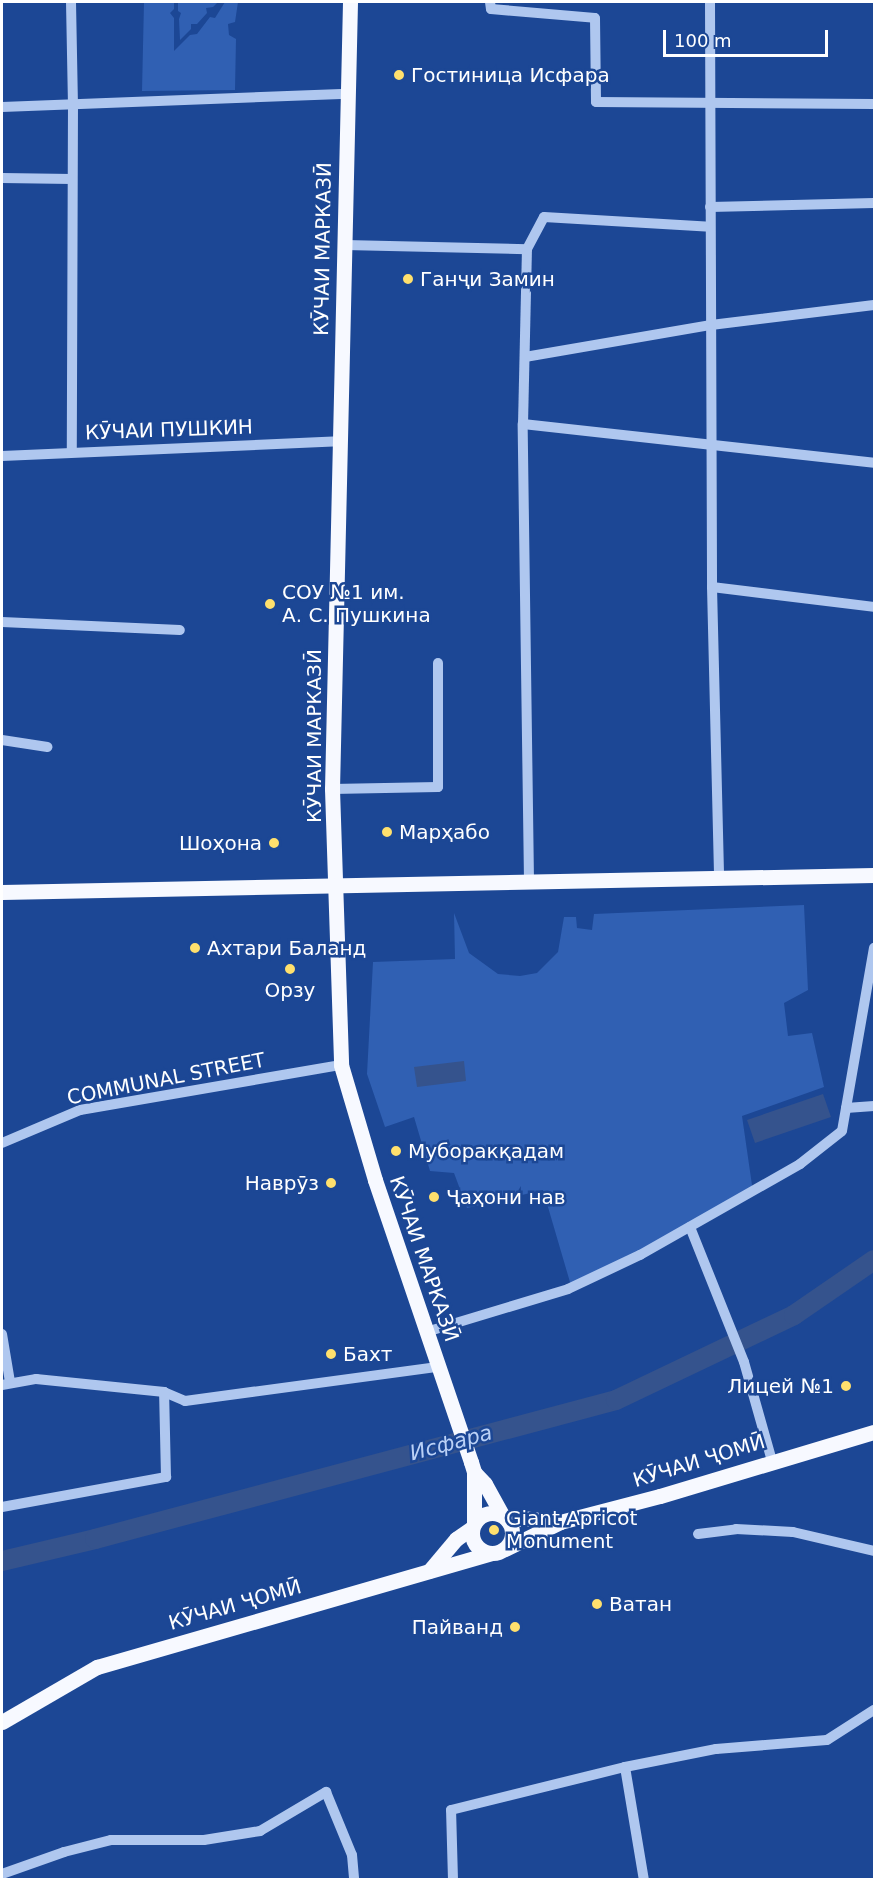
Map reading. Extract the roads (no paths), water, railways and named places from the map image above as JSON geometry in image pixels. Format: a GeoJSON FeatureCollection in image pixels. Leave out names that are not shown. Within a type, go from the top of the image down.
{"type":"FeatureCollection","features":[{"type":"Feature","properties":{"kind":"main road","name":"КӮЧАИ МАРКАЗӢ"},"geometry":{"type":"LineString","coordinates":[[350,2],[332,789],[337,887],[341,1065],[375,1180],[473,1467]]}},
{"type":"Feature","properties":{"kind":"main road"},"geometry":{"type":"LineString","coordinates":[[2,892],[874,875]]}},
{"type":"Feature","properties":{"kind":"main road","name":"КӮЧАИ ҶОМӢ"},"geometry":{"type":"LineString","coordinates":[[2,1722],[97,1667],[498,1551],[560,1522],[660,1496],[874,1432]]}},
{"type":"Feature","properties":{"kind":"main road"},"geometry":{"type":"LineString","coordinates":[[473,1467],[513,1533],[498,1551],[484,1552],[474,1543],[473,1467]]}},
{"type":"Feature","properties":{"kind":"main road"},"geometry":{"type":"LineString","coordinates":[[429,1571],[456,1539],[483,1515],[560,1522]]}},
{"type":"Feature","properties":{"kind":"street"},"geometry":{"type":"LineString","coordinates":[[71,2],[72,452]]}},
{"type":"Feature","properties":{"kind":"street"},"geometry":{"type":"LineString","coordinates":[[490,2],[490,9],[595,18],[596,102],[874,104]]}},
{"type":"Feature","properties":{"kind":"street"},"geometry":{"type":"LineString","coordinates":[[710,2],[712,587],[719,878]]}},
{"type":"Feature","properties":{"kind":"street"},"geometry":{"type":"LineString","coordinates":[[2,107],[348,94]]}},
{"type":"Feature","properties":{"kind":"street"},"geometry":{"type":"LineString","coordinates":[[2,178],[72,179]]}},
{"type":"Feature","properties":{"kind":"street"},"geometry":{"type":"LineString","coordinates":[[710,207],[874,203]]}},
{"type":"Feature","properties":{"kind":"street"},"geometry":{"type":"LineString","coordinates":[[529,881],[523,424],[527,249],[544,217],[710,227]]}},
{"type":"Feature","properties":{"kind":"street"},"geometry":{"type":"LineString","coordinates":[[345,245],[527,249]]}},
{"type":"Feature","properties":{"kind":"street"},"geometry":{"type":"LineString","coordinates":[[525,357],[711,325],[874,304]]}},
{"type":"Feature","properties":{"kind":"street"},"geometry":{"type":"LineString","coordinates":[[523,424],[874,464]]}},
{"type":"Feature","properties":{"kind":"street","name":"КӮЧАИ ПУШКИН"},"geometry":{"type":"LineString","coordinates":[[2,456],[339,441]]}},
{"type":"Feature","properties":{"kind":"street"},"geometry":{"type":"LineString","coordinates":[[712,587],[874,607]]}},
{"type":"Feature","properties":{"kind":"street"},"geometry":{"type":"LineString","coordinates":[[2,622],[180,630]]}},
{"type":"Feature","properties":{"kind":"street"},"geometry":{"type":"LineString","coordinates":[[332,789],[438,787],[438,663]]}},
{"type":"Feature","properties":{"kind":"street"},"geometry":{"type":"LineString","coordinates":[[2,740],[47,747]]}},
{"type":"Feature","properties":{"kind":"street"},"geometry":{"type":"LineString","coordinates":[[426,1332],[568,1289],[690,1227],[800,1164],[842,1131],[872,977],[874,948]]}},
{"type":"Feature","properties":{"kind":"street","name":"COMMUNAL STREET"},"geometry":{"type":"LineString","coordinates":[[2,1143],[80,1110],[341,1065]]}},
{"type":"Feature","properties":{"kind":"street"},"geometry":{"type":"LineString","coordinates":[[846,1108],[874,1106]]}},
{"type":"Feature","properties":{"kind":"street"},"geometry":{"type":"LineString","coordinates":[[690,1227],[744,1362],[772,1461]]}},
{"type":"Feature","properties":{"kind":"street"},"geometry":{"type":"LineString","coordinates":[[2,1334],[6,1383],[36,1379],[164,1392],[185,1401],[438,1367]]}},
{"type":"Feature","properties":{"kind":"street"},"geometry":{"type":"LineString","coordinates":[[2,1507],[166,1477],[164,1392]]}},
{"type":"Feature","properties":{"kind":"street"},"geometry":{"type":"LineString","coordinates":[[698,1534],[736,1529],[793,1532],[874,1551]]}},
{"type":"Feature","properties":{"kind":"street"},"geometry":{"type":"LineString","coordinates":[[453,1880],[451,1810],[625,1767],[716,1749],[827,1740],[874,1710]]}},
{"type":"Feature","properties":{"kind":"street"},"geometry":{"type":"LineString","coordinates":[[625,1767],[644,1880]]}},
{"type":"Feature","properties":{"kind":"street"},"geometry":{"type":"LineString","coordinates":[[2,1874],[64,1852],[111,1840],[204,1840],[260,1831],[326,1792],[352,1855],[354,1880]]}},
{"type":"Feature","properties":{"kind":"waterway","name":"Исфара"},"geometry":{"type":"LineString","coordinates":[[2,1561],[95,1539],[616,1400],[794,1315],[874,1260]]}},
{"type":"Feature","properties":{"kind":"place","name":"Гостиница Исфара"},"geometry":{"type":"Point","coordinates":[399,75]}},
{"type":"Feature","properties":{"kind":"place","name":"Ганҷи Замин"},"geometry":{"type":"Point","coordinates":[408,279]}},
{"type":"Feature","properties":{"kind":"place","name":"СОУ №1 им. А. С. Пушкина"},"geometry":{"type":"Point","coordinates":[270,604]}},
{"type":"Feature","properties":{"kind":"place","name":"Марҳабо"},"geometry":{"type":"Point","coordinates":[387,832]}},
{"type":"Feature","properties":{"kind":"place","name":"Шоҳона"},"geometry":{"type":"Point","coordinates":[274,843]}},
{"type":"Feature","properties":{"kind":"place","name":"Ахтари Баланд"},"geometry":{"type":"Point","coordinates":[195,948]}},
{"type":"Feature","properties":{"kind":"place","name":"Орзу"},"geometry":{"type":"Point","coordinates":[290,969]}},
{"type":"Feature","properties":{"kind":"place","name":"Муборакқадам"},"geometry":{"type":"Point","coordinates":[396,1151]}},
{"type":"Feature","properties":{"kind":"place","name":"Наврӯз"},"geometry":{"type":"Point","coordinates":[331,1183]}},
{"type":"Feature","properties":{"kind":"place","name":"Ҷаҳони нав"},"geometry":{"type":"Point","coordinates":[434,1197]}},
{"type":"Feature","properties":{"kind":"place","name":"Бахт"},"geometry":{"type":"Point","coordinates":[331,1354]}},
{"type":"Feature","properties":{"kind":"place","name":"Лицей №1"},"geometry":{"type":"Point","coordinates":[846,1386]}},
{"type":"Feature","properties":{"kind":"place","name":"Giant Apricot Monument"},"geometry":{"type":"Point","coordinates":[494,1530]}},
{"type":"Feature","properties":{"kind":"place","name":"Ватан"},"geometry":{"type":"Point","coordinates":[597,1604]}},
{"type":"Feature","properties":{"kind":"place","name":"Пайванд"},"geometry":{"type":"Point","coordinates":[515,1627]}}]}
